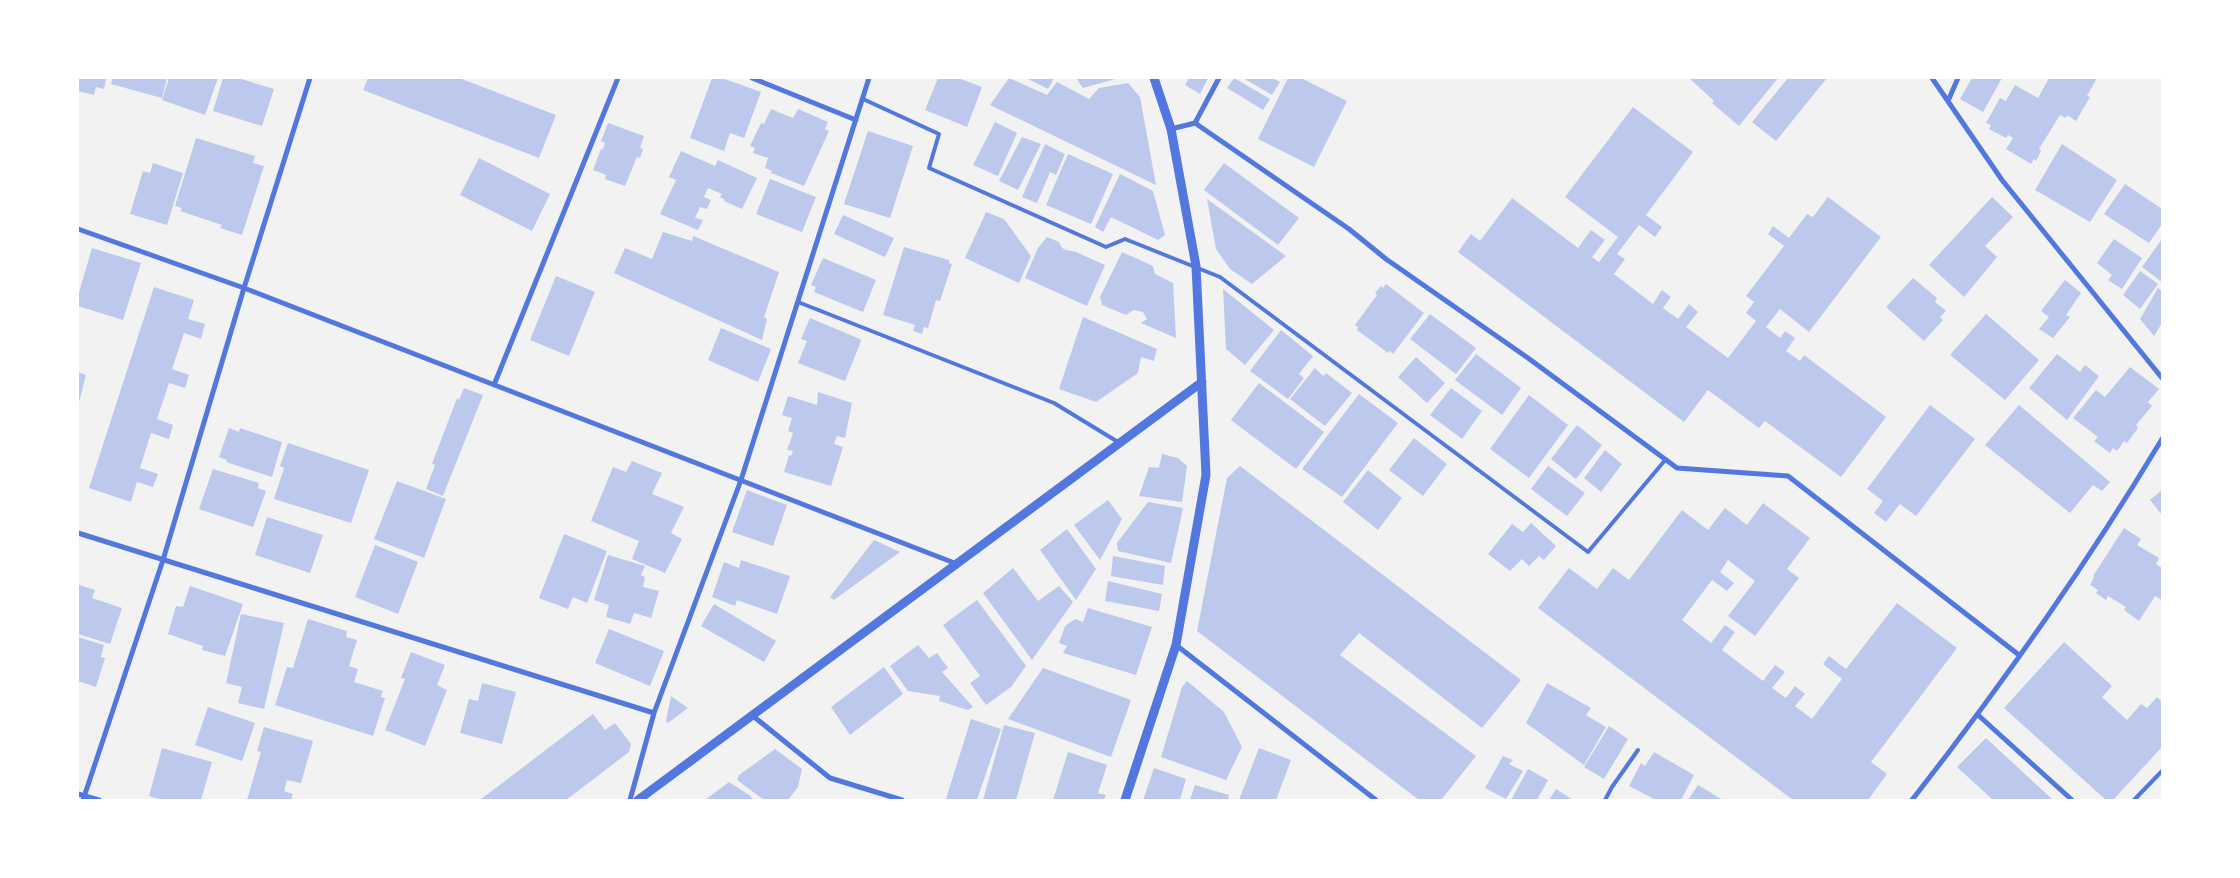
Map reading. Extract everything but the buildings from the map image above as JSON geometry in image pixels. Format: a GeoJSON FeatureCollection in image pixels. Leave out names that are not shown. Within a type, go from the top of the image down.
{"type":"FeatureCollection","features":[{"type":"Feature","properties":{"kind":"street"},"geometry":{"type":"LineString","coordinates":[[84,798],[163,560],[244,288],[310,78]]}},
{"type":"Feature","properties":{"kind":"street"},"geometry":{"type":"LineString","coordinates":[[494,385],[618,78]]}},
{"type":"Feature","properties":{"kind":"street"},"geometry":{"type":"LineString","coordinates":[[752,78],[856,120]]}},
{"type":"Feature","properties":{"kind":"street"},"geometry":{"type":"LineString","coordinates":[[630,800],[654,713],[741,480],[869,78]]}},
{"type":"Feature","properties":{"kind":"street"},"geometry":{"type":"LineString","coordinates":[[1125,800],[1176,645],[1206,475],[1196,266],[1171,129],[1154,78]]}},
{"type":"Feature","properties":{"kind":"street"},"geometry":{"type":"LineString","coordinates":[[1171,129],[1195,123],[1219,78]]}},
{"type":"Feature","properties":{"kind":"street"},"geometry":{"type":"LineString","coordinates":[[1932,78],[2002,180],[2162,378]]}},
{"type":"Feature","properties":{"kind":"street"},"geometry":{"type":"LineString","coordinates":[[1948,101],[1958,78]]}},
{"type":"Feature","properties":{"kind":"street"},"geometry":{"type":"LineString","coordinates":[[1195,123],[1349,229],[1386,259],[1677,468],[1788,476],[2019,655]]}},
{"type":"Feature","properties":{"kind":"street"},"geometry":{"type":"LineString","coordinates":[[78,229],[244,288],[957,564]]}},
{"type":"Feature","properties":{"kind":"street"},"geometry":{"type":"LineString","coordinates":[[638,800],[957,564],[1118,442],[1202,382]]}},
{"type":"Feature","properties":{"kind":"street"},"geometry":{"type":"LineString","coordinates":[[1912,800],[1978,715],[2130,492],[2162,439]]}},
{"type":"Feature","properties":{"kind":"street"},"geometry":{"type":"LineString","coordinates":[[78,533],[654,713]]}},
{"type":"Feature","properties":{"kind":"street"},"geometry":{"type":"LineString","coordinates":[[1176,645],[1376,800]]}},
{"type":"Feature","properties":{"kind":"street"},"geometry":{"type":"LineString","coordinates":[[1978,715],[2072,800]]}},
{"type":"Feature","properties":{"kind":"street"},"geometry":{"type":"LineString","coordinates":[[753,716],[830,778],[902,800]]}},
{"type":"Feature","properties":{"kind":"street"},"geometry":{"type":"LineString","coordinates":[[78,794],[84,798],[99,800]]}},
{"type":"Feature","properties":{"kind":"lane"},"geometry":{"type":"LineString","coordinates":[[863,99],[939,134],[929,168],[1106,247],[1125,239],[1220,277],[1588,552],[1666,459]]}},
{"type":"Feature","properties":{"kind":"lane"},"geometry":{"type":"LineString","coordinates":[[798,302],[1054,403],[1118,442]]}},
{"type":"Feature","properties":{"kind":"lane"},"geometry":{"type":"LineString","coordinates":[[1605,800],[1638,750]]}},
{"type":"Feature","properties":{"kind":"lane"},"geometry":{"type":"LineString","coordinates":[[2134,800],[2162,772]]}}]}
